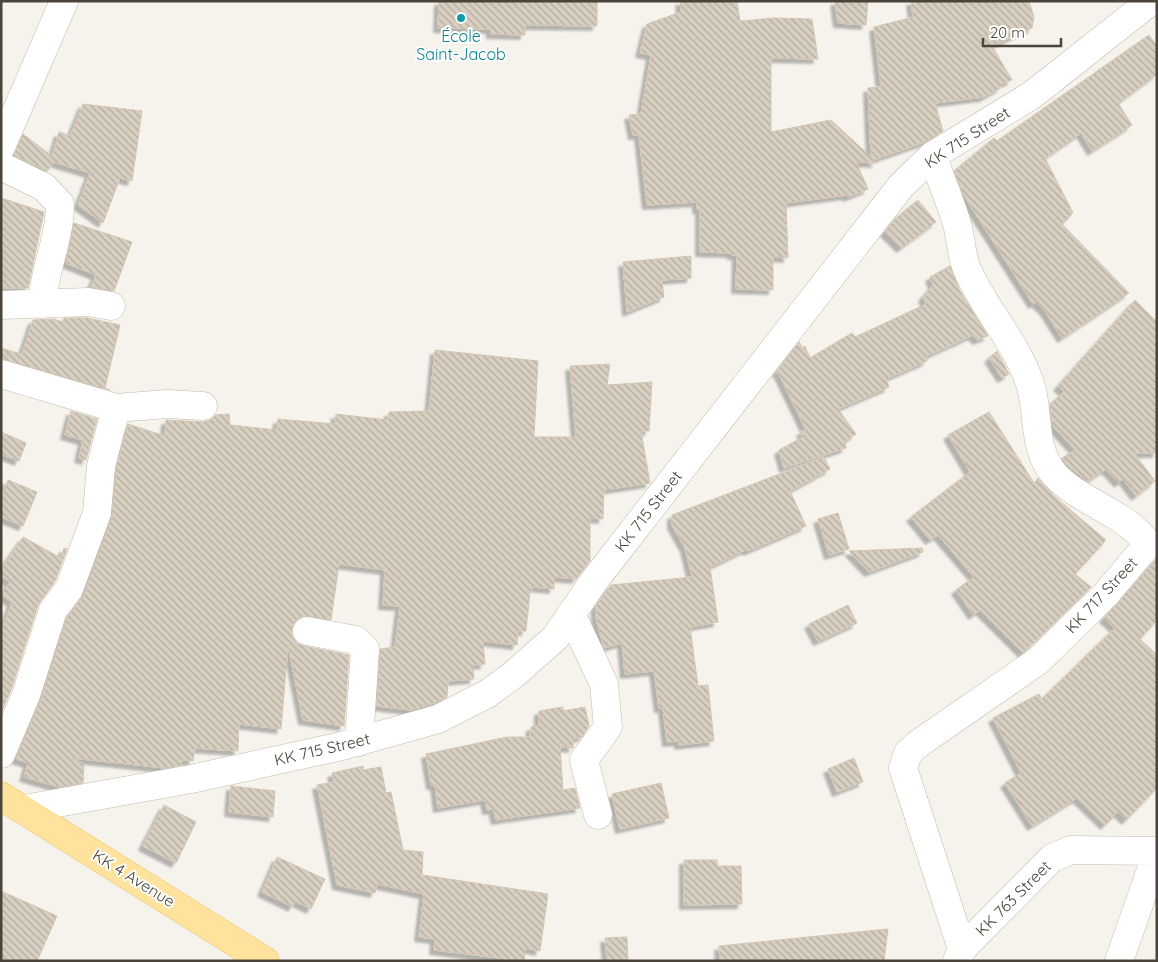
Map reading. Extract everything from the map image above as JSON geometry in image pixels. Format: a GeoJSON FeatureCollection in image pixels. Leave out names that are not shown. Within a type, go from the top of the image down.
{"type":"FeatureCollection","features":[{"type":"Feature","properties":{"kind":"main road","name":"KK 4 Avenue"},"geometry":{"type":"LineString","coordinates":[[13,802],[265,961]]}},
{"type":"Feature","properties":{"kind":"street"},"geometry":{"type":"LineString","coordinates":[[3,138],[64,1]]}},
{"type":"Feature","properties":{"kind":"street","name":"KK 715 Street"},"geometry":{"type":"LineString","coordinates":[[13,802],[191,779],[359,742],[438,719],[488,694],[555,638],[594,581],[901,186],[932,156],[1032,95],[1151,1]]}},
{"type":"Feature","properties":{"kind":"street","name":"KK 717 Street"},"geometry":{"type":"LineString","coordinates":[[932,156],[956,223],[966,267],[980,294],[1018,354],[1030,380],[1038,444],[1055,475],[1081,495],[1136,529],[1144,539],[1144,549],[1106,594],[1038,661],[918,744],[908,753],[903,768],[960,955]]}},
{"type":"Feature","properties":{"kind":"street"},"geometry":{"type":"LineString","coordinates":[[1,166],[44,187],[60,204],[60,220],[43,284],[42,304]]}},
{"type":"Feature","properties":{"kind":"street"},"geometry":{"type":"LineString","coordinates":[[1,305],[88,302],[112,306]]}},
{"type":"Feature","properties":{"kind":"street"},"geometry":{"type":"LineString","coordinates":[[1,374],[116,408],[167,404],[203,406]]}},
{"type":"Feature","properties":{"kind":"street"},"geometry":{"type":"LineString","coordinates":[[1,754],[26,695],[53,610],[69,589],[97,513],[101,466],[116,408]]}},
{"type":"Feature","properties":{"kind":"street"},"geometry":{"type":"LineString","coordinates":[[571,614],[604,684],[608,726],[584,760],[598,815]]}},
{"type":"Feature","properties":{"kind":"street"},"geometry":{"type":"LineString","coordinates":[[307,631],[356,640],[365,649],[359,742]]}},
{"type":"Feature","properties":{"kind":"street","name":"KK 763 Street"},"geometry":{"type":"LineString","coordinates":[[960,955],[1052,858],[1071,850],[1157,852]]}},
{"type":"Feature","properties":{"kind":"street"},"geometry":{"type":"LineString","coordinates":[[1119,961],[1157,852]]}},
{"type":"Feature","properties":{"kind":"building"},"geometry":{"type":"Polygon","coordinates":[[[439,1],[597,1],[597,26],[525,25],[525,35],[491,34],[491,29],[438,28],[439,1]]]}},
{"type":"Feature","properties":{"kind":"building"},"geometry":{"type":"Polygon","coordinates":[[[680,1],[737,1],[740,21],[775,18],[812,19],[818,59],[771,58],[771,132],[831,120],[871,157],[868,88],[881,87],[874,27],[913,17],[911,1],[1029,1],[1034,17],[1032,28],[992,46],[1012,80],[1002,84],[1000,88],[984,97],[935,103],[943,131],[925,142],[873,160],[877,163],[856,162],[868,189],[848,197],[847,195],[786,203],[788,258],[773,257],[773,290],[736,289],[737,255],[732,255],[732,253],[700,252],[700,209],[697,209],[697,202],[647,205],[639,135],[633,135],[629,115],[641,114],[651,55],[640,53],[647,24],[681,12],[680,1]]]}},
{"type":"Feature","properties":{"kind":"building"},"geometry":{"type":"Polygon","coordinates":[[[835,1],[868,1],[866,25],[838,23],[835,1]]]}},
{"type":"Feature","properties":{"kind":"building"},"geometry":{"type":"Polygon","coordinates":[[[1149,35],[1157,46],[1157,74],[1118,103],[1132,125],[1092,151],[1081,133],[1045,158],[1073,213],[1062,224],[1129,293],[1062,338],[1045,311],[1036,302],[1033,304],[963,194],[954,171],[994,138],[997,141],[1149,35]]]}},
{"type":"Feature","properties":{"kind":"building"},"geometry":{"type":"Polygon","coordinates":[[[83,104],[142,111],[132,181],[120,178],[103,223],[78,205],[90,173],[54,162],[47,171],[14,155],[23,134],[52,156],[59,132],[70,136],[83,104]]]}},
{"type":"Feature","properties":{"kind":"building"},"geometry":{"type":"Polygon","coordinates":[[[1,198],[44,212],[28,288],[1,288],[1,198]]]}},
{"type":"Feature","properties":{"kind":"building"},"geometry":{"type":"Polygon","coordinates":[[[918,200],[936,222],[901,248],[885,232],[895,219],[918,200]]]}},
{"type":"Feature","properties":{"kind":"building"},"geometry":{"type":"Polygon","coordinates":[[[74,223],[132,242],[114,291],[91,287],[96,275],[66,263],[74,223]]]}},
{"type":"Feature","properties":{"kind":"building"},"geometry":{"type":"Polygon","coordinates":[[[691,256],[691,278],[662,280],[664,297],[627,312],[623,262],[691,256]]]}},
{"type":"Feature","properties":{"kind":"building"},"geometry":{"type":"Polygon","coordinates":[[[950,266],[960,291],[988,336],[977,340],[973,335],[927,356],[927,361],[886,379],[889,387],[838,409],[856,434],[845,441],[846,448],[784,468],[779,450],[803,437],[801,431],[806,430],[778,372],[776,373],[799,342],[803,348],[805,346],[810,358],[852,333],[855,337],[926,304],[923,297],[933,285],[930,277],[950,266]]]}},
{"type":"Feature","properties":{"kind":"building"},"geometry":{"type":"Polygon","coordinates":[[[1135,300],[1157,322],[1157,453],[1134,453],[1155,481],[1136,496],[1123,479],[1119,483],[1106,469],[1087,481],[1067,465],[1062,458],[1075,450],[1052,425],[1050,404],[1064,392],[1058,386],[1135,300]]]}},
{"type":"Feature","properties":{"kind":"building"},"geometry":{"type":"Polygon","coordinates":[[[64,318],[87,318],[120,325],[105,388],[110,390],[1,359],[1,348],[22,353],[33,320],[53,319],[63,322],[64,318]]]}},
{"type":"Feature","properties":{"kind":"building"},"geometry":{"type":"Polygon","coordinates":[[[435,350],[538,361],[534,437],[576,437],[570,366],[610,364],[607,385],[652,382],[649,431],[641,431],[650,483],[604,490],[603,519],[590,518],[590,561],[576,579],[554,577],[554,589],[532,587],[526,631],[518,631],[517,645],[483,641],[485,664],[473,665],[474,679],[448,681],[447,697],[432,704],[411,710],[377,706],[380,649],[395,647],[400,606],[383,605],[385,570],[339,564],[331,620],[302,616],[295,621],[292,636],[297,643],[304,646],[349,655],[344,726],[303,720],[288,645],[281,729],[239,724],[238,751],[195,748],[193,761],[182,760],[181,765],[165,768],[72,758],[84,764],[83,783],[59,787],[24,777],[28,763],[16,759],[41,700],[67,617],[84,595],[112,518],[116,469],[128,424],[165,436],[166,420],[203,422],[210,420],[216,415],[229,414],[230,425],[277,430],[278,419],[335,424],[336,414],[388,420],[389,412],[429,411],[435,350]]]}},
{"type":"Feature","properties":{"kind":"building"},"geometry":{"type":"Polygon","coordinates":[[[997,351],[1009,374],[1002,378],[989,358],[997,351]]]}},
{"type":"Feature","properties":{"kind":"building"},"geometry":{"type":"Polygon","coordinates":[[[71,411],[97,419],[86,460],[79,458],[83,440],[65,435],[71,411]]]}},
{"type":"Feature","properties":{"kind":"building"},"geometry":{"type":"Polygon","coordinates":[[[989,412],[1034,483],[1038,478],[1054,496],[1106,540],[1075,574],[1091,587],[1023,653],[980,610],[973,615],[956,590],[974,577],[938,535],[930,540],[911,517],[970,472],[948,435],[989,412]]]}},
{"type":"Feature","properties":{"kind":"building"},"geometry":{"type":"Polygon","coordinates":[[[1,432],[26,443],[19,461],[1,454],[1,432]]]}},
{"type":"Feature","properties":{"kind":"building"},"geometry":{"type":"Polygon","coordinates":[[[824,457],[830,469],[790,491],[806,526],[748,551],[747,549],[710,567],[718,622],[690,627],[698,686],[708,685],[714,741],[679,745],[679,741],[667,742],[663,708],[659,708],[654,671],[625,674],[622,643],[604,648],[596,618],[596,606],[611,585],[692,577],[685,548],[672,525],[672,515],[824,457]]]}},
{"type":"Feature","properties":{"kind":"building"},"geometry":{"type":"Polygon","coordinates":[[[8,480],[37,492],[23,526],[1,517],[1,497],[8,480]]]}},
{"type":"Feature","properties":{"kind":"building"},"geometry":{"type":"Polygon","coordinates":[[[838,513],[849,549],[829,555],[818,519],[838,513]]]}},
{"type":"Feature","properties":{"kind":"building"},"geometry":{"type":"Polygon","coordinates":[[[23,537],[61,558],[64,548],[67,549],[55,581],[38,605],[11,690],[1,713],[1,631],[12,602],[1,595],[10,582],[1,576],[1,570],[23,537]]]}},
{"type":"Feature","properties":{"kind":"building"},"geometry":{"type":"Polygon","coordinates":[[[922,548],[923,552],[869,572],[849,551],[922,548]]]}},
{"type":"Feature","properties":{"kind":"building"},"geometry":{"type":"Polygon","coordinates":[[[1157,558],[1157,620],[1140,639],[1157,655],[1157,788],[1126,820],[1118,812],[1105,825],[1077,798],[1032,826],[1005,783],[1021,773],[993,718],[1039,694],[1042,699],[1115,628],[1104,618],[1157,558]]]}},
{"type":"Feature","properties":{"kind":"building"},"geometry":{"type":"Polygon","coordinates":[[[848,605],[857,623],[818,641],[809,624],[848,605]]]}},
{"type":"Feature","properties":{"kind":"building"},"geometry":{"type":"Polygon","coordinates":[[[563,707],[563,711],[585,707],[589,726],[582,737],[573,739],[573,748],[560,747],[563,790],[575,788],[580,808],[496,820],[493,809],[487,810],[485,800],[438,808],[435,785],[431,785],[426,754],[507,737],[530,737],[531,727],[539,726],[539,711],[563,707]]]}},
{"type":"Feature","properties":{"kind":"building"},"geometry":{"type":"Polygon","coordinates":[[[854,758],[863,782],[837,792],[828,769],[854,758]]]}},
{"type":"Feature","properties":{"kind":"building"},"geometry":{"type":"Polygon","coordinates":[[[363,766],[363,770],[381,767],[386,793],[391,792],[403,850],[423,852],[422,875],[548,894],[540,951],[526,948],[524,961],[434,950],[435,939],[419,937],[424,894],[377,884],[375,893],[337,885],[317,785],[334,782],[332,773],[363,766]]]}},
{"type":"Feature","properties":{"kind":"building"},"geometry":{"type":"Polygon","coordinates":[[[661,783],[669,818],[620,829],[612,794],[661,783]]]}},
{"type":"Feature","properties":{"kind":"building"},"geometry":{"type":"Polygon","coordinates":[[[231,786],[275,791],[273,817],[229,812],[231,786]]]}},
{"type":"Feature","properties":{"kind":"building"},"geometry":{"type":"Polygon","coordinates":[[[164,805],[196,822],[176,863],[143,846],[164,805]]]}},
{"type":"Feature","properties":{"kind":"building"},"geometry":{"type":"Polygon","coordinates":[[[277,857],[325,879],[311,909],[295,901],[293,907],[262,892],[277,857]]]}},
{"type":"Feature","properties":{"kind":"building"},"geometry":{"type":"Polygon","coordinates":[[[684,860],[717,860],[717,866],[741,866],[742,904],[684,905],[684,860]]]}},
{"type":"Feature","properties":{"kind":"building"},"geometry":{"type":"Polygon","coordinates":[[[1,891],[57,916],[37,961],[10,961],[1,957],[1,891]]]}},
{"type":"Feature","properties":{"kind":"building"},"geometry":{"type":"Polygon","coordinates":[[[888,929],[884,961],[720,961],[719,946],[888,929]]]}},
{"type":"Feature","properties":{"kind":"building"},"geometry":{"type":"Polygon","coordinates":[[[627,937],[628,961],[607,961],[605,938],[627,937]]]}},
{"type":"Feature","properties":{"kind":"place","name":"École Saint-Jacob"},"geometry":{"type":"Point","coordinates":[461,18]}}]}
